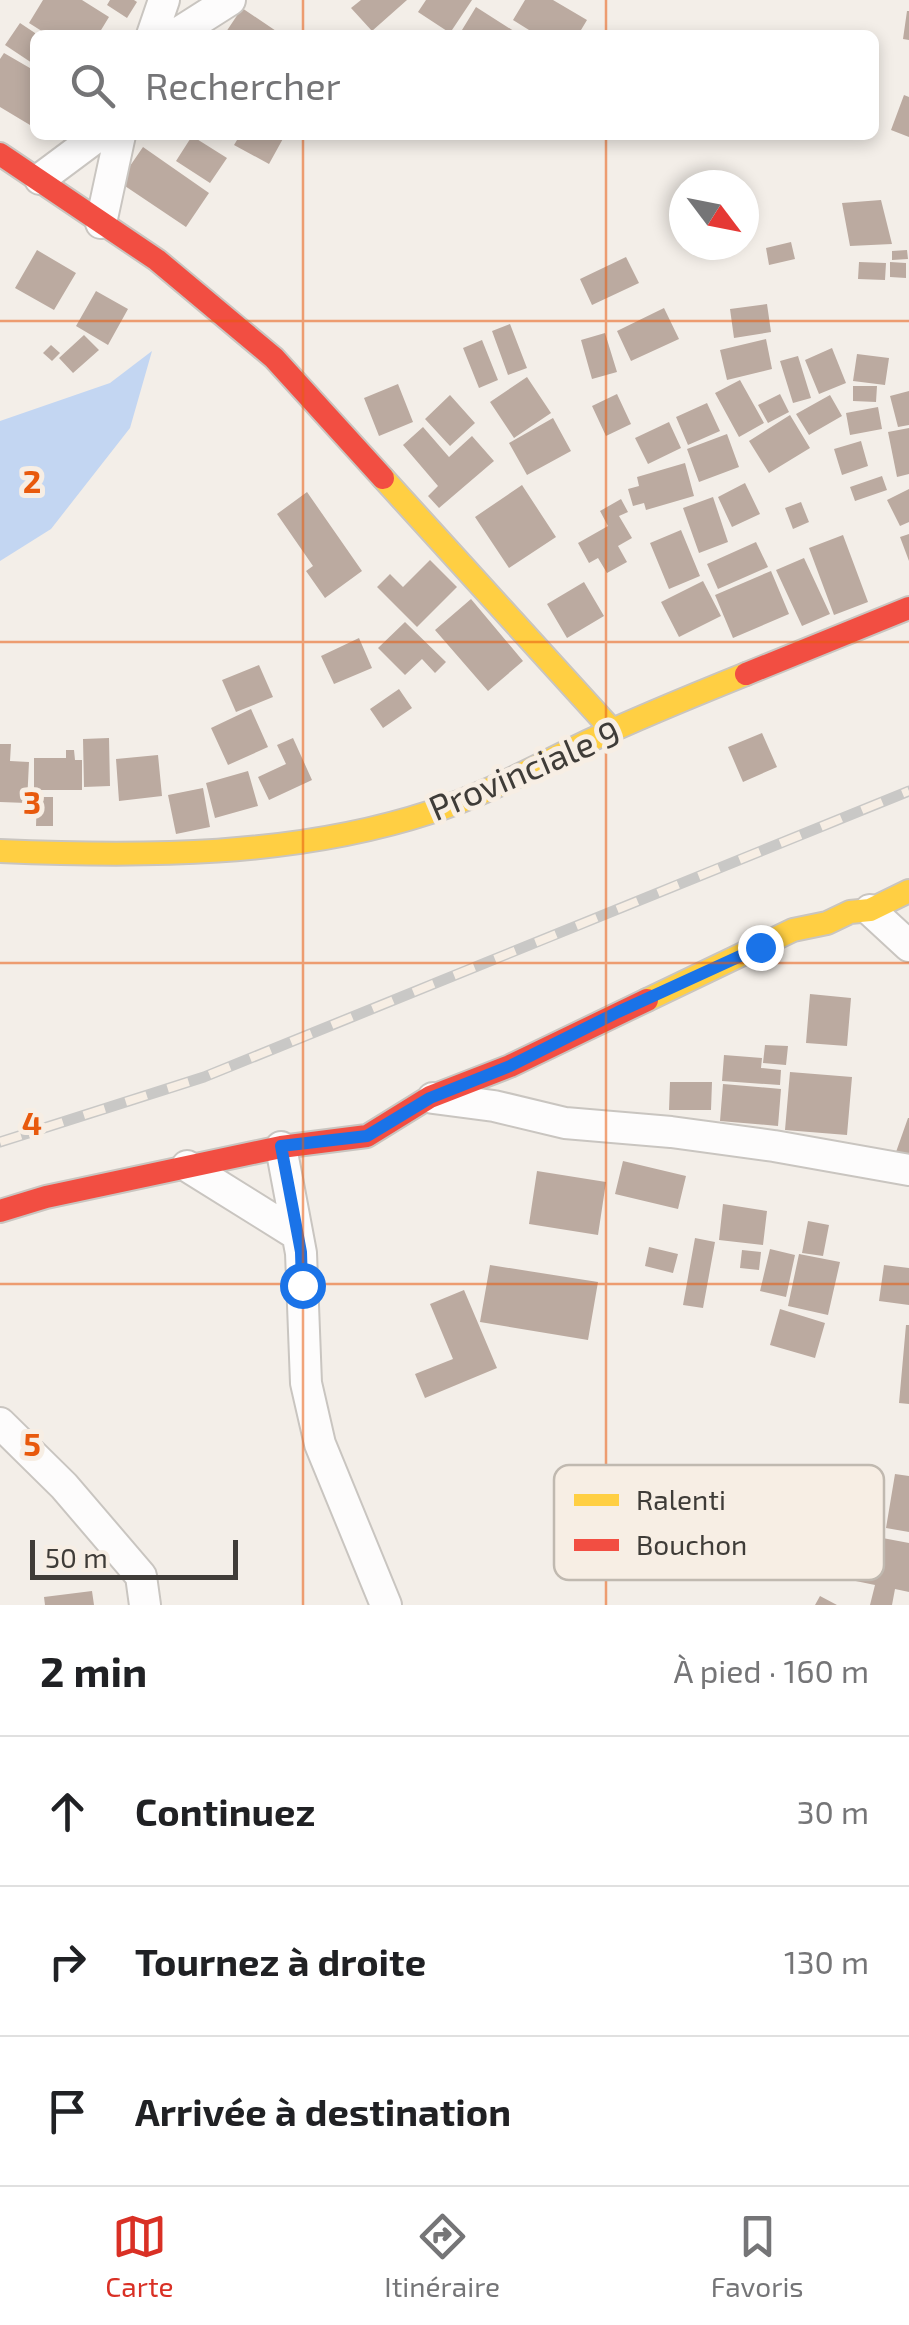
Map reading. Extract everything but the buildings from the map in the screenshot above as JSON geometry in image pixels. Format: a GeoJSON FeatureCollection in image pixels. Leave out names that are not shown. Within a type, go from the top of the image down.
{"type":"FeatureCollection","features":[{"type":"Feature","properties":{"kind":"street"},"geometry":{"type":"LineString","coordinates":[[154,30],[164,0]]}},
{"type":"Feature","properties":{"kind":"street"},"geometry":{"type":"LineString","coordinates":[[183,30],[230,0]]}},
{"type":"Feature","properties":{"kind":"street"},"geometry":{"type":"LineString","coordinates":[[40,179],[91,140]]}},
{"type":"Feature","properties":{"kind":"street"},"geometry":{"type":"LineString","coordinates":[[101,223],[119,140]]}},
{"type":"Feature","properties":{"kind":"street"},"geometry":{"type":"LineString","coordinates":[[0,154],[157,260],[274,358],[612,730]]}},
{"type":"Feature","properties":{"kind":"street","name":"Provinciale 9"},"geometry":{"type":"LineString","coordinates":[[0,851],[98,853],[226,848],[338,835],[429,812],[514,780],[612,730],[909,608]]}},
{"type":"Feature","properties":{"kind":"street"},"geometry":{"type":"LineString","coordinates":[[0,1211],[46,1197],[281,1146],[367,1136],[430,1098],[510,1066],[794,930],[826,923],[850,912],[870,910],[909,891]]}},
{"type":"Feature","properties":{"kind":"street"},"geometry":{"type":"LineString","coordinates":[[870,910],[909,946]]}},
{"type":"Feature","properties":{"kind":"street"},"geometry":{"type":"LineString","coordinates":[[430,1098],[494,1106],[565,1123],[757,1144],[909,1170]]}},
{"type":"Feature","properties":{"kind":"street"},"geometry":{"type":"LineString","coordinates":[[281,1146],[301,1252],[306,1383],[320,1444],[386,1605]]}},
{"type":"Feature","properties":{"kind":"street"},"geometry":{"type":"LineString","coordinates":[[187,1166],[296,1234]]}},
{"type":"Feature","properties":{"kind":"street"},"geometry":{"type":"LineString","coordinates":[[0,1423],[64,1486],[141,1576],[145,1605]]}},
{"type":"Feature","properties":{"kind":"water"},"geometry":{"type":"Polygon","coordinates":[[[152,351],[130,428],[51,529],[0,561],[0,421],[110,383],[152,351]]]}},
{"type":"Feature","properties":{"kind":"railway"},"geometry":{"type":"LineString","coordinates":[[0,1142],[204,1077],[909,791]]}},
{"type":"Feature","properties":{"kind":"traffic: slow"},"geometry":{"type":"LineString","coordinates":[[383,478],[612,730]]}},
{"type":"Feature","properties":{"kind":"traffic: slow"},"geometry":{"type":"LineString","coordinates":[[0,851],[218,851],[326,838],[379,827],[472,797],[610,731],[746,674]]}},
{"type":"Feature","properties":{"kind":"traffic: slow"},"geometry":{"type":"LineString","coordinates":[[647,1000],[793,930],[827,923],[850,912],[870,910],[909,891]]}},
{"type":"Feature","properties":{"kind":"traffic: jam"},"geometry":{"type":"LineString","coordinates":[[0,154],[157,260],[274,358],[383,478]]}},
{"type":"Feature","properties":{"kind":"traffic: jam"},"geometry":{"type":"LineString","coordinates":[[746,674],[909,608]]}},
{"type":"Feature","properties":{"kind":"traffic: jam"},"geometry":{"type":"LineString","coordinates":[[0,1211],[46,1197],[281,1147],[367,1136],[430,1097],[510,1066],[647,1000]]}},
{"type":"Feature","properties":{"kind":"route"},"geometry":{"type":"LineString","coordinates":[[302,1285],[301,1252],[281,1146],[367,1136],[430,1098],[510,1066],[760,947]]}}]}
